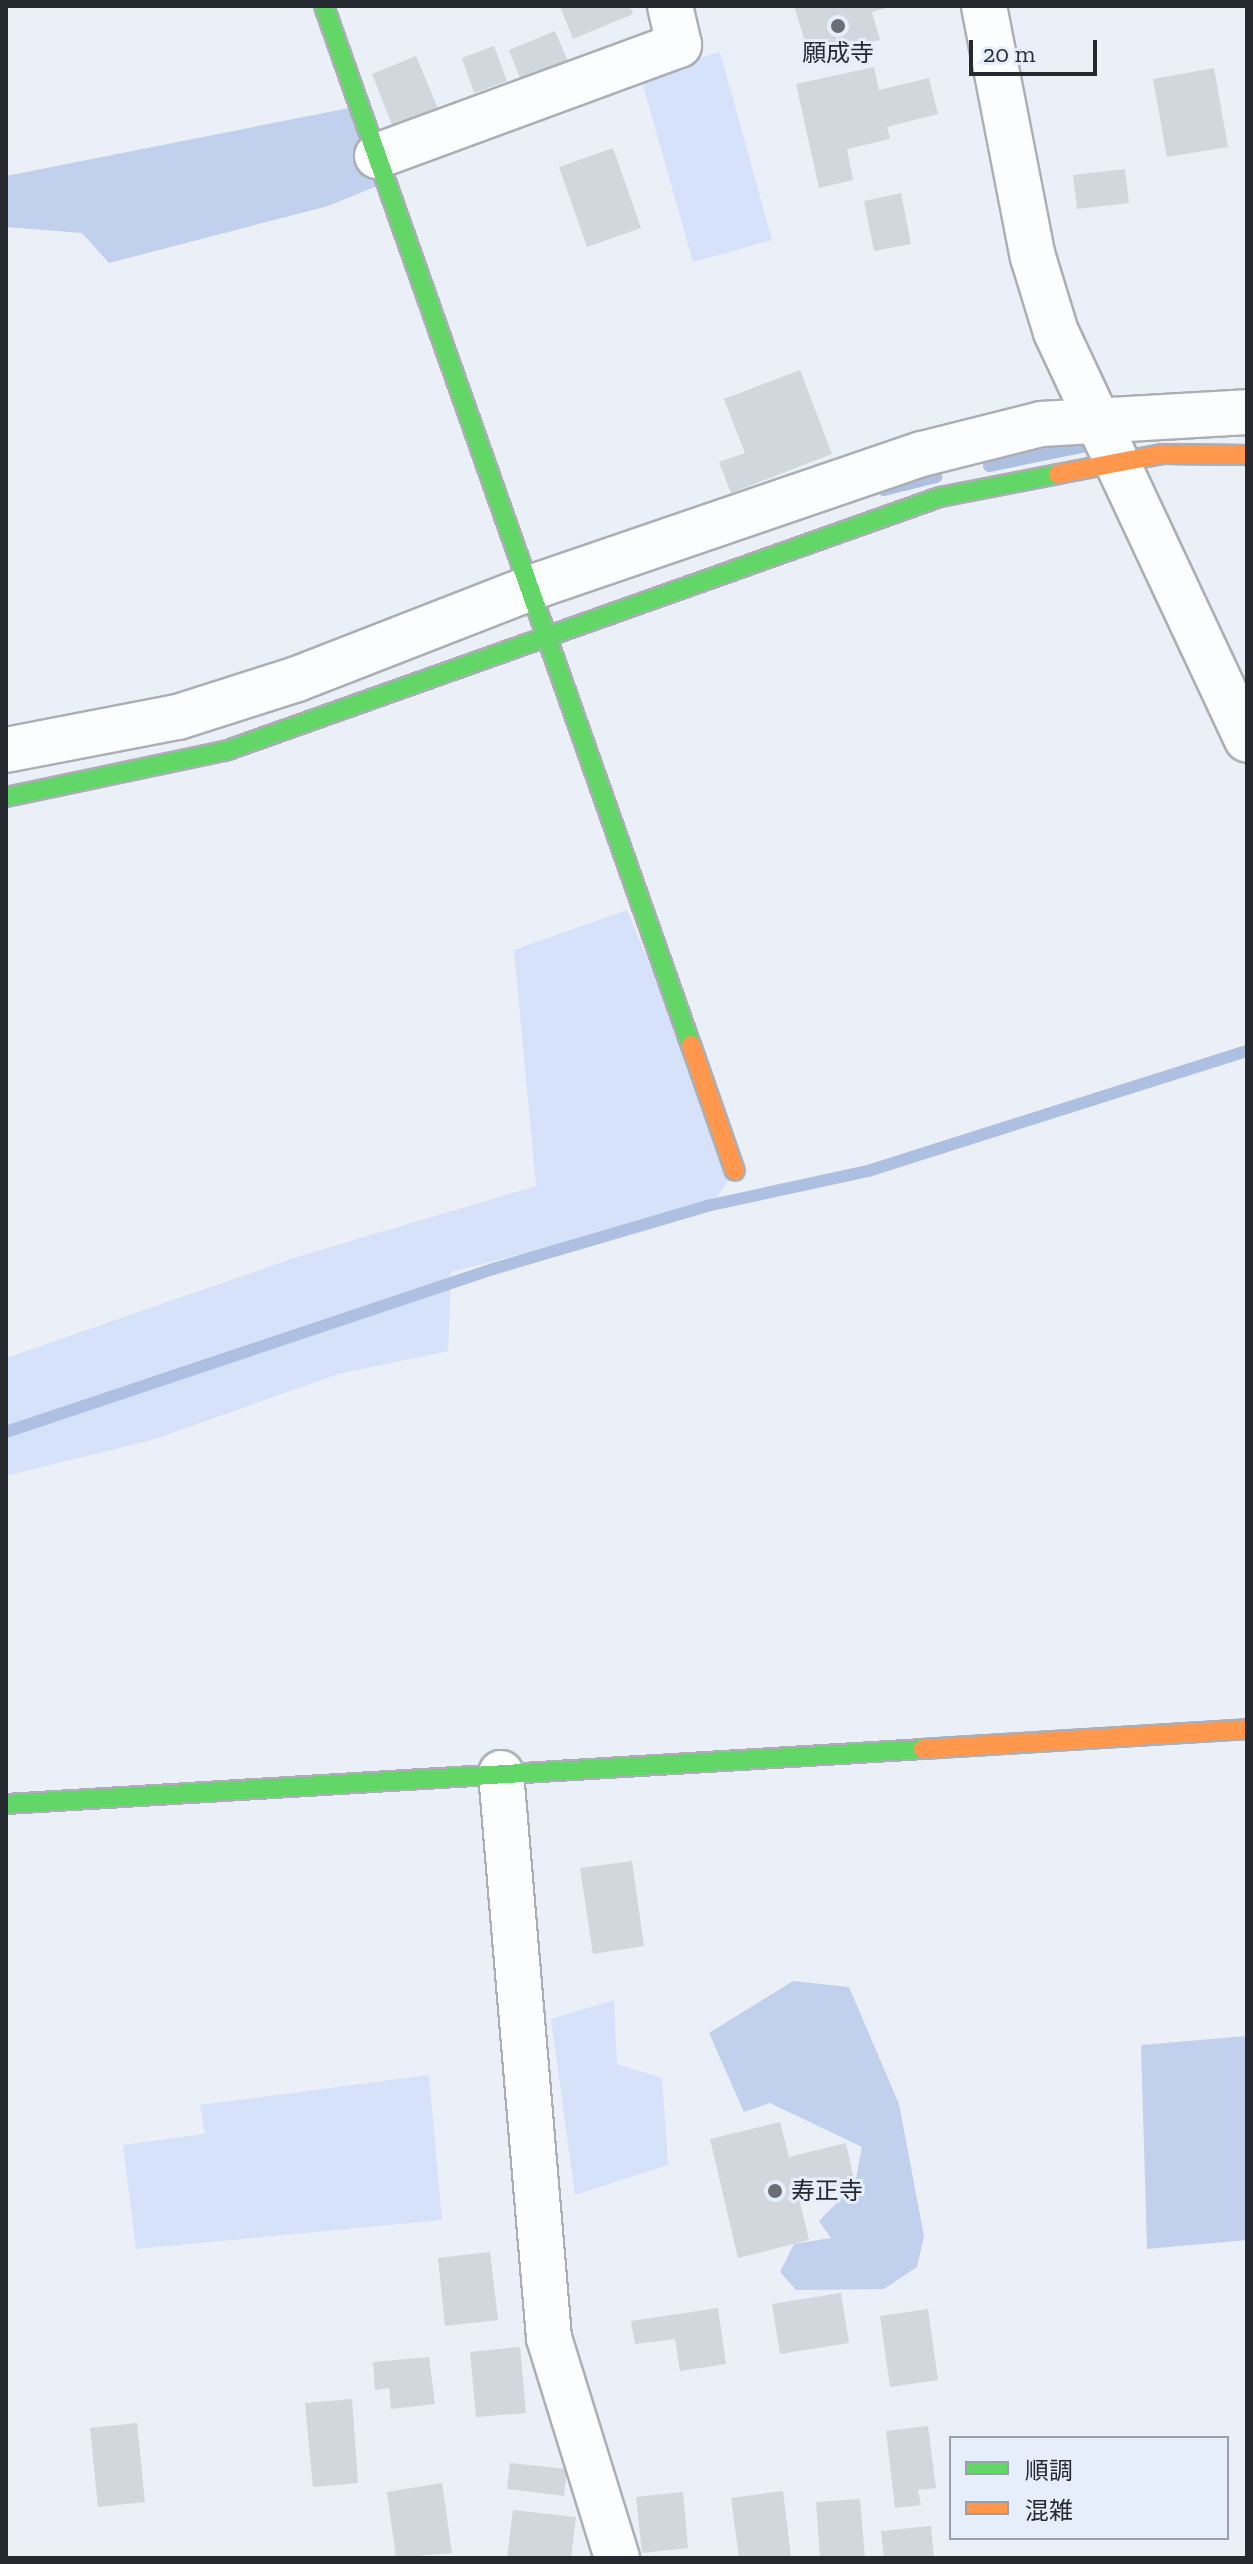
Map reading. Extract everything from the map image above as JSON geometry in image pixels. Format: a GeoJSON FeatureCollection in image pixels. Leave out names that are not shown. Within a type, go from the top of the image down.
{"type":"FeatureCollection","features":[{"type":"Feature","properties":{"kind":"street"},"geometry":{"type":"LineString","coordinates":[[324,6],[735,1171]]}},
{"type":"Feature","properties":{"kind":"street"},"geometry":{"type":"LineString","coordinates":[[377,156],[679,45],[670,6]]}},
{"type":"Feature","properties":{"kind":"street"},"geometry":{"type":"LineString","coordinates":[[984,6],[1033,257],[1056,332],[1247,739]]}},
{"type":"Feature","properties":{"kind":"street"},"geometry":{"type":"LineString","coordinates":[[6,750],[178,717],[530,588],[922,454],[1095,418],[1247,412]]}},
{"type":"Feature","properties":{"kind":"street"},"geometry":{"type":"LineString","coordinates":[[6,797],[225,751],[940,497],[1115,461],[1247,455]]}},
{"type":"Feature","properties":{"kind":"street"},"geometry":{"type":"LineString","coordinates":[[6,1804],[1247,1729]]}},
{"type":"Feature","properties":{"kind":"street"},"geometry":{"type":"LineString","coordinates":[[501,1773],[549,2338],[617,2558]]}},
{"type":"Feature","properties":{"kind":"shaded area"},"geometry":{"type":"Polygon","coordinates":[[[720,52],[772,240],[693,262],[640,75],[720,52]]]}},
{"type":"Feature","properties":{"kind":"shaded area"},"geometry":{"type":"Polygon","coordinates":[[[359,106],[387,182],[328,206],[109,263],[82,233],[6,227],[6,176],[359,106]]]}},
{"type":"Feature","properties":{"kind":"shaded area"},"geometry":{"type":"Polygon","coordinates":[[[627,910],[735,1171],[711,1205],[451,1272],[448,1351],[338,1374],[155,1439],[6,1476],[6,1358],[300,1256],[536,1186],[514,950],[627,910]]]}},
{"type":"Feature","properties":{"kind":"shaded area"},"geometry":{"type":"Polygon","coordinates":[[[793,1981],[849,1987],[899,2104],[924,2236],[917,2267],[884,2289],[796,2290],[780,2272],[794,2244],[831,2238],[819,2221],[855,2184],[862,2147],[770,2103],[744,2112],[709,2033],[793,1981]]]}},
{"type":"Feature","properties":{"kind":"shaded area"},"geometry":{"type":"Polygon","coordinates":[[[614,2000],[617,2064],[662,2078],[668,2165],[575,2195],[551,2019],[614,2000]]]}},
{"type":"Feature","properties":{"kind":"shaded area"},"geometry":{"type":"Polygon","coordinates":[[[1247,2036],[1247,2240],[1147,2249],[1141,2045],[1247,2036]]]}},
{"type":"Feature","properties":{"kind":"shaded area"},"geometry":{"type":"Polygon","coordinates":[[[429,2075],[442,2220],[136,2249],[123,2145],[205,2134],[200,2105],[429,2075]]]}},
{"type":"Feature","properties":{"kind":"building"},"geometry":{"type":"Polygon","coordinates":[[[560,6],[630,6],[633,14],[573,39],[560,6]]]}},
{"type":"Feature","properties":{"kind":"building","name":"願成寺"},"geometry":{"type":"Polygon","coordinates":[[[794,6],[890,7],[872,12],[880,40],[811,61],[794,6]]]}},
{"type":"Feature","properties":{"kind":"building"},"geometry":{"type":"Polygon","coordinates":[[[555,31],[569,64],[522,83],[509,50],[555,31]]]}},
{"type":"Feature","properties":{"kind":"building"},"geometry":{"type":"Polygon","coordinates":[[[494,46],[507,81],[474,93],[462,58],[494,46]]]}},
{"type":"Feature","properties":{"kind":"building"},"geometry":{"type":"Polygon","coordinates":[[[416,56],[439,111],[394,130],[372,74],[416,56]]]}},
{"type":"Feature","properties":{"kind":"building"},"geometry":{"type":"Polygon","coordinates":[[[874,67],[879,90],[929,78],[938,114],[887,127],[890,139],[847,149],[853,180],[819,188],[796,84],[874,67]]]}},
{"type":"Feature","properties":{"kind":"building"},"geometry":{"type":"Polygon","coordinates":[[[1214,68],[1228,147],[1167,157],[1153,79],[1214,68]]]}},
{"type":"Feature","properties":{"kind":"building"},"geometry":{"type":"Polygon","coordinates":[[[613,148],[641,228],[587,247],[559,167],[613,148]]]}},
{"type":"Feature","properties":{"kind":"building"},"geometry":{"type":"Polygon","coordinates":[[[1125,169],[1129,203],[1077,209],[1073,175],[1125,169]]]}},
{"type":"Feature","properties":{"kind":"building"},"geometry":{"type":"Polygon","coordinates":[[[901,193],[911,244],[874,251],[864,201],[901,193]]]}},
{"type":"Feature","properties":{"kind":"building"},"geometry":{"type":"Polygon","coordinates":[[[800,370],[832,454],[731,493],[719,462],[745,453],[724,399],[800,370]]]}},
{"type":"Feature","properties":{"kind":"building"},"geometry":{"type":"Polygon","coordinates":[[[632,1861],[644,1946],[593,1954],[580,1868],[632,1861]]]}},
{"type":"Feature","properties":{"kind":"building","name":"寿正寺"},"geometry":{"type":"Polygon","coordinates":[[[780,2122],[789,2157],[846,2143],[855,2184],[799,2198],[809,2240],[738,2258],[710,2139],[780,2122]]]}},
{"type":"Feature","properties":{"kind":"building"},"geometry":{"type":"Polygon","coordinates":[[[490,2252],[498,2320],[445,2326],[438,2258],[490,2252]]]}},
{"type":"Feature","properties":{"kind":"building"},"geometry":{"type":"Polygon","coordinates":[[[841,2293],[849,2343],[780,2354],[772,2304],[841,2293]]]}},
{"type":"Feature","properties":{"kind":"building"},"geometry":{"type":"Polygon","coordinates":[[[718,2308],[726,2364],[680,2371],[675,2339],[635,2344],[631,2321],[718,2308]]]}},
{"type":"Feature","properties":{"kind":"building"},"geometry":{"type":"Polygon","coordinates":[[[928,2309],[938,2380],[890,2387],[880,2316],[928,2309]]]}},
{"type":"Feature","properties":{"kind":"building"},"geometry":{"type":"Polygon","coordinates":[[[520,2347],[526,2413],[476,2417],[470,2352],[520,2347]]]}},
{"type":"Feature","properties":{"kind":"building"},"geometry":{"type":"Polygon","coordinates":[[[429,2357],[435,2404],[391,2409],[389,2388],[375,2390],[373,2362],[429,2357]]]}},
{"type":"Feature","properties":{"kind":"building"},"geometry":{"type":"Polygon","coordinates":[[[352,2399],[358,2483],[313,2487],[305,2403],[352,2399]]]}},
{"type":"Feature","properties":{"kind":"building"},"geometry":{"type":"Polygon","coordinates":[[[137,2423],[145,2502],[98,2507],[90,2428],[137,2423]]]}},
{"type":"Feature","properties":{"kind":"building"},"geometry":{"type":"Polygon","coordinates":[[[928,2426],[936,2488],[918,2490],[921,2505],[895,2508],[886,2431],[928,2426]]]}},
{"type":"Feature","properties":{"kind":"building"},"geometry":{"type":"Polygon","coordinates":[[[510,2463],[567,2469],[564,2496],[507,2489],[510,2463]]]}},
{"type":"Feature","properties":{"kind":"building"},"geometry":{"type":"Polygon","coordinates":[[[442,2483],[452,2553],[396,2558],[387,2492],[442,2483]]]}},
{"type":"Feature","properties":{"kind":"building"},"geometry":{"type":"Polygon","coordinates":[[[783,2491],[791,2557],[739,2558],[731,2498],[783,2491]]]}},
{"type":"Feature","properties":{"kind":"building"},"geometry":{"type":"Polygon","coordinates":[[[683,2492],[688,2548],[642,2553],[636,2497],[683,2492]]]}},
{"type":"Feature","properties":{"kind":"building"},"geometry":{"type":"Polygon","coordinates":[[[860,2499],[865,2558],[820,2558],[816,2502],[860,2499]]]}},
{"type":"Feature","properties":{"kind":"building"},"geometry":{"type":"Polygon","coordinates":[[[513,2510],[576,2517],[571,2558],[507,2558],[513,2510]]]}},
{"type":"Feature","properties":{"kind":"building"},"geometry":{"type":"Polygon","coordinates":[[[931,2526],[934,2558],[884,2558],[881,2531],[931,2526]]]}},
{"type":"Feature","properties":{"kind":"waterway"},"geometry":{"type":"LineString","coordinates":[[989,466],[1101,443]]}},
{"type":"Feature","properties":{"kind":"waterway"},"geometry":{"type":"LineString","coordinates":[[884,490],[936,477]]}},
{"type":"Feature","properties":{"kind":"waterway"},"geometry":{"type":"LineString","coordinates":[[6,1432],[493,1269],[711,1205],[868,1171],[1247,1051]]}},
{"type":"Feature","properties":{"kind":"traffic: fast"},"geometry":{"type":"LineString","coordinates":[[324,6],[691,1045]]}},
{"type":"Feature","properties":{"kind":"traffic: fast"},"geometry":{"type":"LineString","coordinates":[[6,797],[225,751],[940,497],[1058,474]]}},
{"type":"Feature","properties":{"kind":"traffic: fast"},"geometry":{"type":"LineString","coordinates":[[6,1804],[923,1749]]}},
{"type":"Feature","properties":{"kind":"traffic: slow"},"geometry":{"type":"LineString","coordinates":[[1058,474],[1163,454],[1247,455]]}},
{"type":"Feature","properties":{"kind":"traffic: slow"},"geometry":{"type":"LineString","coordinates":[[691,1045],[735,1171]]}},
{"type":"Feature","properties":{"kind":"traffic: slow"},"geometry":{"type":"LineString","coordinates":[[923,1749],[1247,1729]]}},
{"type":"Feature","properties":{"kind":"place","name":"願成寺"},"geometry":{"type":"Point","coordinates":[838,26]}},
{"type":"Feature","properties":{"kind":"place","name":"寿正寺"},"geometry":{"type":"Point","coordinates":[775,2191]}}]}
